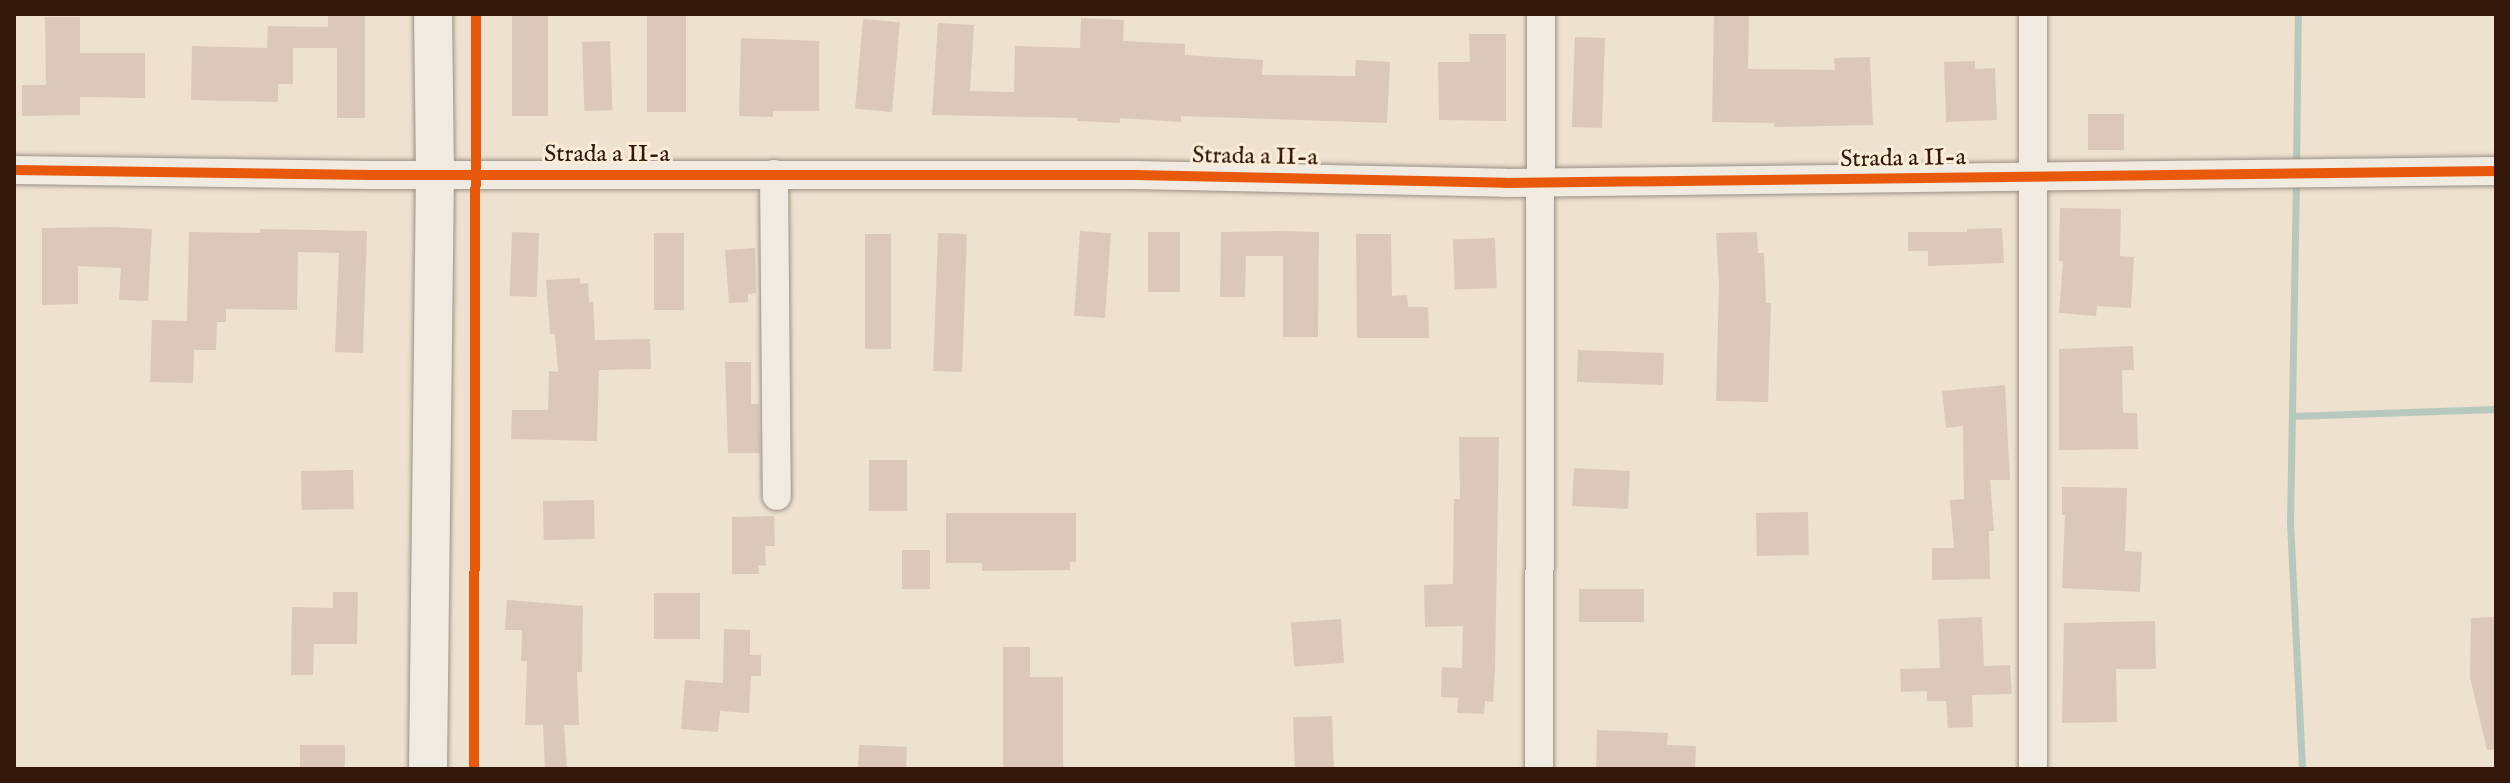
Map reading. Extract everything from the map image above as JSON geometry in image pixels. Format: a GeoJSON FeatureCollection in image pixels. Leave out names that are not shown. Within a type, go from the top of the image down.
{"type":"FeatureCollection","features":[{"type":"Feature","properties":{"kind":"main road"},"geometry":{"type":"LineString","coordinates":[[428,769],[435,174],[433,14]]}},
{"type":"Feature","properties":{"kind":"street"},"geometry":{"type":"LineString","coordinates":[[1539,769],[1541,14]]}},
{"type":"Feature","properties":{"kind":"street"},"geometry":{"type":"LineString","coordinates":[[2033,14],[2030,177],[2033,769]]}},
{"type":"Feature","properties":{"kind":"street","name":"Strada a II-a"},"geometry":{"type":"LineString","coordinates":[[14,170],[1135,175],[1540,182],[2496,171]]}},
{"type":"Feature","properties":{"kind":"street"},"geometry":{"type":"LineString","coordinates":[[774,174],[777,496]]}},
{"type":"Feature","properties":{"kind":"building"},"geometry":{"type":"Polygon","coordinates":[[[328,14],[365,14],[365,118],[337,118],[337,48],[293,48],[293,84],[278,84],[278,102],[191,100],[192,46],[267,48],[268,26],[328,27],[328,14]]]}},
{"type":"Feature","properties":{"kind":"building"},"geometry":{"type":"Polygon","coordinates":[[[512,14],[548,14],[548,116],[512,116],[512,14]]]}},
{"type":"Feature","properties":{"kind":"building"},"geometry":{"type":"Polygon","coordinates":[[[647,14],[686,14],[686,112],[647,112],[647,14]]]}},
{"type":"Feature","properties":{"kind":"building"},"geometry":{"type":"Polygon","coordinates":[[[1714,14],[1749,14],[1748,69],[1835,70],[1834,58],[1870,57],[1873,125],[1774,127],[1774,123],[1712,122],[1714,14]]]}},
{"type":"Feature","properties":{"kind":"building"},"geometry":{"type":"Polygon","coordinates":[[[45,17],[80,17],[80,53],[145,53],[145,98],[80,97],[80,115],[22,116],[22,85],[46,85],[45,17]]]}},
{"type":"Feature","properties":{"kind":"building"},"geometry":{"type":"Polygon","coordinates":[[[1081,18],[1124,20],[1123,41],[1185,44],[1185,55],[1263,60],[1262,75],[1355,76],[1356,60],[1390,62],[1387,123],[1181,116],[1181,122],[1120,118],[1120,123],[1077,121],[1077,118],[932,115],[938,23],[974,25],[970,91],[1014,92],[1015,46],[1080,48],[1081,18]]]}},
{"type":"Feature","properties":{"kind":"building"},"geometry":{"type":"Polygon","coordinates":[[[863,19],[900,22],[892,112],[855,109],[863,19]]]}},
{"type":"Feature","properties":{"kind":"building"},"geometry":{"type":"Polygon","coordinates":[[[1469,34],[1506,34],[1506,121],[1439,120],[1438,62],[1470,62],[1469,34]]]}},
{"type":"Feature","properties":{"kind":"building"},"geometry":{"type":"Polygon","coordinates":[[[1575,37],[1605,38],[1602,128],[1572,127],[1575,37]]]}},
{"type":"Feature","properties":{"kind":"building"},"geometry":{"type":"Polygon","coordinates":[[[741,38],[819,41],[819,111],[773,111],[773,117],[739,116],[741,38]]]}},
{"type":"Feature","properties":{"kind":"building"},"geometry":{"type":"Polygon","coordinates":[[[610,41],[612,110],[584,111],[582,42],[610,41]]]}},
{"type":"Feature","properties":{"kind":"building"},"geometry":{"type":"Polygon","coordinates":[[[1975,61],[1975,69],[1995,68],[1997,120],[1946,122],[1944,62],[1975,61]]]}},
{"type":"Feature","properties":{"kind":"building"},"geometry":{"type":"Polygon","coordinates":[[[2088,114],[2124,114],[2124,150],[2088,150],[2088,114]]]}},
{"type":"Feature","properties":{"kind":"building"},"geometry":{"type":"Polygon","coordinates":[[[2060,208],[2121,209],[2120,256],[2134,257],[2131,308],[2097,306],[2096,316],[2059,313],[2063,261],[2059,261],[2060,208]]]}},
{"type":"Feature","properties":{"kind":"building"},"geometry":{"type":"Polygon","coordinates":[[[42,228],[152,229],[148,301],[119,300],[121,268],[78,266],[78,304],[42,305],[42,228]]]}},
{"type":"Feature","properties":{"kind":"building"},"geometry":{"type":"Polygon","coordinates":[[[2002,228],[2004,263],[1928,266],[1928,251],[1908,251],[1908,232],[1967,232],[1967,229],[2002,228]]]}},
{"type":"Feature","properties":{"kind":"building"},"geometry":{"type":"Polygon","coordinates":[[[260,229],[367,231],[363,353],[335,352],[339,253],[298,252],[297,310],[226,309],[226,322],[217,322],[216,350],[194,350],[193,383],[150,382],[152,320],[187,321],[189,232],[260,233],[260,229]]]}},
{"type":"Feature","properties":{"kind":"building"},"geometry":{"type":"Polygon","coordinates":[[[1080,231],[1111,233],[1105,318],[1074,316],[1080,231]]]}},
{"type":"Feature","properties":{"kind":"building"},"geometry":{"type":"Polygon","coordinates":[[[512,232],[539,233],[537,297],[510,296],[512,232]]]}},
{"type":"Feature","properties":{"kind":"building"},"geometry":{"type":"Polygon","coordinates":[[[1148,232],[1180,232],[1180,292],[1148,292],[1148,232]]]}},
{"type":"Feature","properties":{"kind":"building"},"geometry":{"type":"Polygon","coordinates":[[[1221,232],[1319,232],[1318,337],[1283,337],[1283,256],[1246,256],[1245,297],[1220,297],[1221,232]]]}},
{"type":"Feature","properties":{"kind":"building"},"geometry":{"type":"Polygon","coordinates":[[[1757,232],[1758,253],[1764,253],[1766,303],[1771,303],[1768,402],[1716,401],[1719,284],[1716,233],[1757,232]]]}},
{"type":"Feature","properties":{"kind":"building"},"geometry":{"type":"Polygon","coordinates":[[[654,233],[684,233],[684,310],[654,310],[654,233]]]}},
{"type":"Feature","properties":{"kind":"building"},"geometry":{"type":"Polygon","coordinates":[[[938,233],[967,234],[962,372],[933,371],[938,233]]]}},
{"type":"Feature","properties":{"kind":"building"},"geometry":{"type":"Polygon","coordinates":[[[865,234],[891,234],[891,349],[865,349],[865,234]]]}},
{"type":"Feature","properties":{"kind":"building"},"geometry":{"type":"Polygon","coordinates":[[[1356,234],[1391,234],[1392,296],[1407,295],[1408,307],[1428,307],[1429,338],[1357,338],[1356,234]]]}},
{"type":"Feature","properties":{"kind":"building"},"geometry":{"type":"Polygon","coordinates":[[[1495,238],[1497,288],[1455,289],[1453,239],[1495,238]]]}},
{"type":"Feature","properties":{"kind":"building"},"geometry":{"type":"Polygon","coordinates":[[[755,248],[756,293],[748,294],[748,302],[729,303],[725,250],[755,248]]]}},
{"type":"Feature","properties":{"kind":"building"},"geometry":{"type":"Polygon","coordinates":[[[580,278],[580,284],[588,283],[589,302],[593,302],[595,340],[650,339],[651,369],[599,370],[597,441],[511,439],[512,410],[548,410],[549,371],[558,372],[555,334],[550,334],[546,280],[580,278]]]}},
{"type":"Feature","properties":{"kind":"building"},"geometry":{"type":"Polygon","coordinates":[[[2133,346],[2134,370],[2122,370],[2123,413],[2137,413],[2138,449],[2059,450],[2059,349],[2133,346]]]}},
{"type":"Feature","properties":{"kind":"building"},"geometry":{"type":"Polygon","coordinates":[[[1578,350],[1664,353],[1663,385],[1577,382],[1578,350]]]}},
{"type":"Feature","properties":{"kind":"building"},"geometry":{"type":"Polygon","coordinates":[[[725,362],[751,362],[751,404],[759,404],[760,453],[728,453],[725,362]]]}},
{"type":"Feature","properties":{"kind":"building"},"geometry":{"type":"Polygon","coordinates":[[[2005,385],[2010,480],[1990,480],[1994,531],[1989,531],[1990,579],[1932,580],[1932,548],[1954,548],[1950,500],[1964,499],[1963,426],[1946,428],[1942,391],[2005,385]]]}},
{"type":"Feature","properties":{"kind":"building"},"geometry":{"type":"Polygon","coordinates":[[[1459,437],[1499,437],[1495,671],[1493,702],[1485,701],[1484,714],[1457,713],[1458,698],[1441,697],[1442,667],[1462,668],[1463,626],[1425,627],[1424,585],[1453,584],[1454,499],[1460,499],[1459,437]]]}},
{"type":"Feature","properties":{"kind":"building"},"geometry":{"type":"Polygon","coordinates":[[[869,460],[907,460],[907,511],[869,511],[869,460]]]}},
{"type":"Feature","properties":{"kind":"building"},"geometry":{"type":"Polygon","coordinates":[[[1574,468],[1630,471],[1628,509],[1572,506],[1574,468]]]}},
{"type":"Feature","properties":{"kind":"building"},"geometry":{"type":"Polygon","coordinates":[[[353,470],[354,509],[302,510],[301,471],[353,470]]]}},
{"type":"Feature","properties":{"kind":"building"},"geometry":{"type":"Polygon","coordinates":[[[2062,487],[2127,488],[2125,551],[2142,552],[2140,592],[2062,588],[2065,515],[2062,515],[2062,487]]]}},
{"type":"Feature","properties":{"kind":"building"},"geometry":{"type":"Polygon","coordinates":[[[594,500],[595,539],[544,540],[543,501],[594,500]]]}},
{"type":"Feature","properties":{"kind":"building"},"geometry":{"type":"Polygon","coordinates":[[[1808,512],[1809,555],[1757,556],[1756,513],[1808,512]]]}},
{"type":"Feature","properties":{"kind":"building"},"geometry":{"type":"Polygon","coordinates":[[[946,513],[1076,513],[1076,562],[1070,562],[1070,570],[982,571],[982,563],[946,563],[946,513]]]}},
{"type":"Feature","properties":{"kind":"building"},"geometry":{"type":"Polygon","coordinates":[[[774,516],[775,546],[765,546],[766,566],[758,565],[759,574],[732,574],[732,517],[774,516]]]}},
{"type":"Feature","properties":{"kind":"building"},"geometry":{"type":"Polygon","coordinates":[[[902,550],[930,550],[930,589],[902,589],[902,550]]]}},
{"type":"Feature","properties":{"kind":"building"},"geometry":{"type":"Polygon","coordinates":[[[1579,589],[1644,589],[1644,622],[1579,622],[1579,589]]]}},
{"type":"Feature","properties":{"kind":"building"},"geometry":{"type":"Polygon","coordinates":[[[333,592],[358,592],[357,644],[314,644],[313,675],[291,675],[292,607],[333,608],[333,592]]]}},
{"type":"Feature","properties":{"kind":"building"},"geometry":{"type":"Polygon","coordinates":[[[654,593],[700,593],[700,639],[654,639],[654,593]]]}},
{"type":"Feature","properties":{"kind":"building"},"geometry":{"type":"Polygon","coordinates":[[[507,600],[583,606],[582,672],[577,672],[579,725],[564,725],[567,769],[545,769],[543,725],[525,725],[527,661],[521,661],[522,630],[505,630],[507,600]]]}},
{"type":"Feature","properties":{"kind":"building"},"geometry":{"type":"Polygon","coordinates":[[[1982,617],[1984,666],[2010,665],[2012,694],[1972,695],[1973,727],[1948,728],[1946,701],[1927,701],[1927,691],[1901,692],[1900,669],[1940,668],[1938,619],[1982,617]]]}},
{"type":"Feature","properties":{"kind":"building"},"geometry":{"type":"Polygon","coordinates":[[[2496,617],[2496,749],[2487,750],[2470,677],[2471,618],[2496,617]]]}},
{"type":"Feature","properties":{"kind":"building"},"geometry":{"type":"Polygon","coordinates":[[[1341,619],[1344,663],[1294,666],[1291,622],[1341,619]]]}},
{"type":"Feature","properties":{"kind":"building"},"geometry":{"type":"Polygon","coordinates":[[[2155,621],[2156,669],[2116,669],[2117,722],[2062,723],[2064,623],[2155,621]]]}},
{"type":"Feature","properties":{"kind":"building"},"geometry":{"type":"Polygon","coordinates":[[[724,629],[750,630],[750,655],[761,655],[761,676],[751,676],[749,713],[720,711],[718,732],[681,729],[685,680],[723,683],[724,629]]]}},
{"type":"Feature","properties":{"kind":"building"},"geometry":{"type":"Polygon","coordinates":[[[1003,647],[1030,647],[1030,677],[1063,677],[1063,769],[1003,769],[1003,647]]]}},
{"type":"Feature","properties":{"kind":"building"},"geometry":{"type":"Polygon","coordinates":[[[1332,716],[1334,769],[1295,769],[1293,717],[1332,716]]]}},
{"type":"Feature","properties":{"kind":"building"},"geometry":{"type":"Polygon","coordinates":[[[1597,730],[1668,733],[1667,745],[1696,746],[1695,769],[1596,769],[1597,730]]]}},
{"type":"Feature","properties":{"kind":"building"},"geometry":{"type":"Polygon","coordinates":[[[300,745],[345,745],[345,769],[300,769],[300,745]]]}},
{"type":"Feature","properties":{"kind":"building"},"geometry":{"type":"Polygon","coordinates":[[[859,745],[907,747],[906,769],[858,769],[859,745]]]}},
{"type":"Feature","properties":{"kind":"waterway"},"geometry":{"type":"LineString","coordinates":[[2296,168],[2298,14]]}},
{"type":"Feature","properties":{"kind":"waterway"},"geometry":{"type":"LineString","coordinates":[[2296,180],[2290,522],[2302,769]]}},
{"type":"Feature","properties":{"kind":"waterway"},"geometry":{"type":"LineString","coordinates":[[2292,416],[2496,409]]}},
{"type":"Feature","properties":{"kind":"cycle path"},"geometry":{"type":"LineString","coordinates":[[474,769],[476,14]]}},
{"type":"Feature","properties":{"kind":"cycle path"},"geometry":{"type":"LineString","coordinates":[[14,170],[371,175],[1135,175],[1505,183],[2496,171]]}}]}
